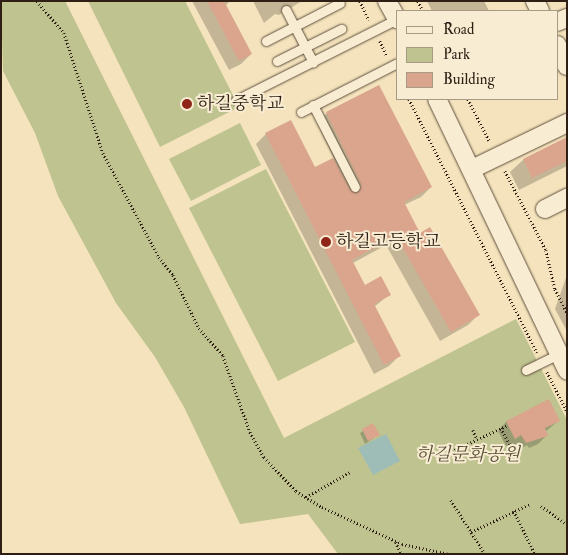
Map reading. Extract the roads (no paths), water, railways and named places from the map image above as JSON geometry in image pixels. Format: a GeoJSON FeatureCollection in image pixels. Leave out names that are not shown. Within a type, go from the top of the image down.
{"type":"FeatureCollection","features":[{"type":"Feature","properties":{"kind":"street"},"geometry":{"type":"LineString","coordinates":[[388,1],[396,17]]}},
{"type":"Feature","properties":{"kind":"street"},"geometry":{"type":"LineString","coordinates":[[558,47],[567,66]]}},
{"type":"Feature","properties":{"kind":"street"},"geometry":{"type":"LineString","coordinates":[[438,100],[567,370]]}},
{"type":"Feature","properties":{"kind":"street"},"geometry":{"type":"LineString","coordinates":[[472,169],[567,123]]}},
{"type":"Feature","properties":{"kind":"street"},"geometry":{"type":"LineString","coordinates":[[544,210],[567,198]]}},
{"type":"Feature","properties":{"kind":"lane"},"geometry":{"type":"LineString","coordinates":[[266,41],[340,3]]}},
{"type":"Feature","properties":{"kind":"lane"},"geometry":{"type":"LineString","coordinates":[[286,10],[313,62]]}},
{"type":"Feature","properties":{"kind":"lane"},"geometry":{"type":"LineString","coordinates":[[236,100],[396,20]]}},
{"type":"Feature","properties":{"kind":"lane"},"geometry":{"type":"LineString","coordinates":[[277,61],[341,29]]}},
{"type":"Feature","properties":{"kind":"lane"},"geometry":{"type":"LineString","coordinates":[[301,112],[396,64]]}},
{"type":"Feature","properties":{"kind":"lane"},"geometry":{"type":"LineString","coordinates":[[313,105],[355,187]]}},
{"type":"Feature","properties":{"kind":"lane"},"geometry":{"type":"LineString","coordinates":[[526,370],[559,354]]}},
{"type":"Feature","properties":{"kind":"water"},"geometry":{"type":"Polygon","coordinates":[[[386,434],[400,461],[373,475],[358,448],[386,434]]]}},
{"type":"Feature","properties":{"kind":"place","name":"하길중학교"},"geometry":{"type":"Point","coordinates":[187,104]}},
{"type":"Feature","properties":{"kind":"place","name":"하길고등학교"},"geometry":{"type":"Point","coordinates":[326,242]}},
{"type":"Feature","properties":{"kind":"park label","name":"하길문화공원"},"geometry":{"type":"Point","coordinates":[468,455]}}]}
